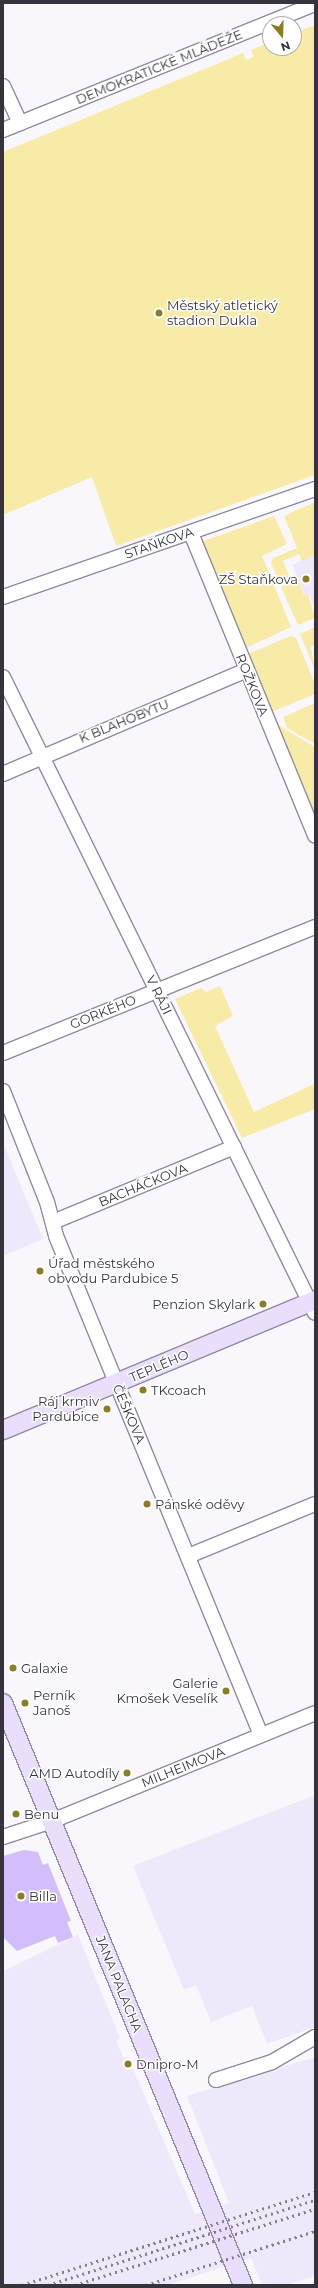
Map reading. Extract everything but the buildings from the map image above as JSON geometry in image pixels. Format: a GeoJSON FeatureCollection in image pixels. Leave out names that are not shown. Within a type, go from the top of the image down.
{"type":"FeatureCollection","features":[{"type":"Feature","properties":{"kind":"main road","name":"TEPLÉHO"},"geometry":{"type":"LineString","coordinates":[[3,1430],[313,1305]]}},
{"type":"Feature","properties":{"kind":"main road","name":"JANA PALACHA"},"geometry":{"type":"LineString","coordinates":[[3,1703],[243,2285]]}},
{"type":"Feature","properties":{"kind":"street","name":"DEMOKRATICKÉ MLÁDEŽE"},"geometry":{"type":"LineString","coordinates":[[3,130],[315,4]]}},
{"type":"Feature","properties":{"kind":"street"},"geometry":{"type":"LineString","coordinates":[[3,86],[20,123]]}},
{"type":"Feature","properties":{"kind":"street","name":"STAŇKOVA"},"geometry":{"type":"LineString","coordinates":[[3,597],[315,489]]}},
{"type":"Feature","properties":{"kind":"street","name":"ROŽKOVA"},"geometry":{"type":"LineString","coordinates":[[191,532],[315,836]]}},
{"type":"Feature","properties":{"kind":"street","name":"K BLAHOBYTU"},"geometry":{"type":"LineString","coordinates":[[3,774],[41,756],[247,670]]}},
{"type":"Feature","properties":{"kind":"street","name":"V RÁJI"},"geometry":{"type":"LineString","coordinates":[[3,677],[313,1305]]}},
{"type":"Feature","properties":{"kind":"street","name":"GORKÉHO"},"geometry":{"type":"LineString","coordinates":[[3,1053],[315,927]]}},
{"type":"Feature","properties":{"kind":"street","name":"ČEŠKOVA"},"geometry":{"type":"LineString","coordinates":[[3,1091],[116,1384],[261,1735]]}},
{"type":"Feature","properties":{"kind":"street","name":"BACHÁČKOVA"},"geometry":{"type":"LineString","coordinates":[[53,1222],[234,1147]]}},
{"type":"Feature","properties":{"kind":"street"},"geometry":{"type":"LineString","coordinates":[[188,1556],[315,1504]]}},
{"type":"Feature","properties":{"kind":"street","name":"MILHEIMOVA"},"geometry":{"type":"LineString","coordinates":[[3,1837],[52,1821],[315,1712]]}},
{"type":"Feature","properties":{"kind":"street"},"geometry":{"type":"LineString","coordinates":[[216,2080],[272,2062],[315,2037]]}},
{"type":"Feature","properties":{"kind":"shaded area","name":"Městský atletický stadion Dukla"},"geometry":{"type":"Polygon","coordinates":[[[315,25],[315,475],[116,546],[92,477],[3,515],[3,152],[243,53],[246,60],[254,57],[251,50],[262,45],[262,56],[302,56],[302,30],[315,25]]]}},
{"type":"Feature","properties":{"kind":"shaded area"},"geometry":{"type":"Polygon","coordinates":[[[315,502],[315,554],[302,561],[299,554],[283,561],[291,580],[280,584],[271,563],[273,558],[297,548],[284,516],[315,502]]]}},
{"type":"Feature","properties":{"kind":"shaded area"},"geometry":{"type":"Polygon","coordinates":[[[274,516],[287,544],[262,556],[291,627],[244,649],[198,543],[274,516]]]}},
{"type":"Feature","properties":{"kind":"shaded area","name":"ZŠ Staňkova"},"geometry":{"type":"Polygon","coordinates":[[[315,554],[315,610],[309,594],[305,596],[292,565],[315,554]]]}},
{"type":"Feature","properties":{"kind":"shaded area"},"geometry":{"type":"Polygon","coordinates":[[[298,580],[304,595],[308,594],[315,618],[298,625],[281,587],[298,580]]]}},
{"type":"Feature","properties":{"kind":"shaded area"},"geometry":{"type":"Polygon","coordinates":[[[315,627],[315,645],[311,647],[315,670],[300,634],[315,627]]]}},
{"type":"Feature","properties":{"kind":"shaded area"},"geometry":{"type":"Polygon","coordinates":[[[291,636],[296,638],[315,684],[315,694],[272,712],[248,654],[291,636]]]}},
{"type":"Feature","properties":{"kind":"shaded area"},"geometry":{"type":"Polygon","coordinates":[[[315,703],[315,744],[287,728],[283,717],[315,703]]]}},
{"type":"Feature","properties":{"kind":"shaded area"},"geometry":{"type":"Polygon","coordinates":[[[278,725],[315,747],[315,817],[278,725]]]}},
{"type":"Feature","properties":{"kind":"shaded area"},"geometry":{"type":"Polygon","coordinates":[[[220,986],[233,1016],[215,1026],[254,1112],[314,1084],[315,1109],[242,1138],[175,999],[201,988],[206,992],[220,986]]]}},
{"type":"Feature","properties":{"kind":"shaded area"},"geometry":{"type":"Polygon","coordinates":[[[3,1143],[43,1239],[3,1256],[3,1143]]]}},
{"type":"Feature","properties":{"kind":"shaded area"},"geometry":{"type":"Polygon","coordinates":[[[315,1795],[315,2027],[267,2044],[252,2006],[211,2022],[196,1985],[184,1990],[133,1866],[315,1795]]]}},
{"type":"Feature","properties":{"kind":"shaded area"},"geometry":{"type":"Polygon","coordinates":[[[78,1935],[120,2038],[116,2041],[124,2058],[128,2057],[195,2214],[229,2203],[187,2096],[315,2057],[315,2276],[286,2285],[262,2285],[251,2258],[168,2285],[3,2285],[3,1971],[78,1935]]]}},
{"type":"Feature","properties":{"kind":"railway"},"geometry":{"type":"LineString","coordinates":[[22,2285],[315,2192]]}},
{"type":"Feature","properties":{"kind":"railway"},"geometry":{"type":"LineString","coordinates":[[48,2285],[315,2200]]}},
{"type":"Feature","properties":{"kind":"railway"},"geometry":{"type":"LineString","coordinates":[[75,2285],[315,2209]]}},
{"type":"Feature","properties":{"kind":"railway"},"geometry":{"type":"LineString","coordinates":[[146,2285],[315,2231]]}},
{"type":"Feature","properties":{"kind":"place","name":"Městský atletický stadion Dukla"},"geometry":{"type":"Point","coordinates":[159,313]}},
{"type":"Feature","properties":{"kind":"place","name":"ZŠ Staňkova"},"geometry":{"type":"Point","coordinates":[306,579]}},
{"type":"Feature","properties":{"kind":"place","name":"Úřad městského obvodu Pardubice 5"},"geometry":{"type":"Point","coordinates":[40,1271]}},
{"type":"Feature","properties":{"kind":"place","name":"Penzion Skylark"},"geometry":{"type":"Point","coordinates":[263,1304]}},
{"type":"Feature","properties":{"kind":"place","name":"TKcoach"},"geometry":{"type":"Point","coordinates":[143,1390]}},
{"type":"Feature","properties":{"kind":"place","name":"Ráj krmiv Pardubice"},"geometry":{"type":"Point","coordinates":[107,1409]}},
{"type":"Feature","properties":{"kind":"place","name":"Pánské oděvy"},"geometry":{"type":"Point","coordinates":[147,1504]}},
{"type":"Feature","properties":{"kind":"place","name":"Galaxie"},"geometry":{"type":"Point","coordinates":[13,1668]}},
{"type":"Feature","properties":{"kind":"place","name":"Galerie Kmošek Veselík"},"geometry":{"type":"Point","coordinates":[226,1691]}},
{"type":"Feature","properties":{"kind":"place","name":"Perník Janoš"},"geometry":{"type":"Point","coordinates":[25,1703]}},
{"type":"Feature","properties":{"kind":"place","name":"AMD Autodíly"},"geometry":{"type":"Point","coordinates":[127,1773]}},
{"type":"Feature","properties":{"kind":"place","name":"Benu"},"geometry":{"type":"Point","coordinates":[16,1814]}},
{"type":"Feature","properties":{"kind":"place","name":"Billa"},"geometry":{"type":"Point","coordinates":[21,1896]}},
{"type":"Feature","properties":{"kind":"place","name":"Dnipro-M"},"geometry":{"type":"Point","coordinates":[128,2064]}}]}
